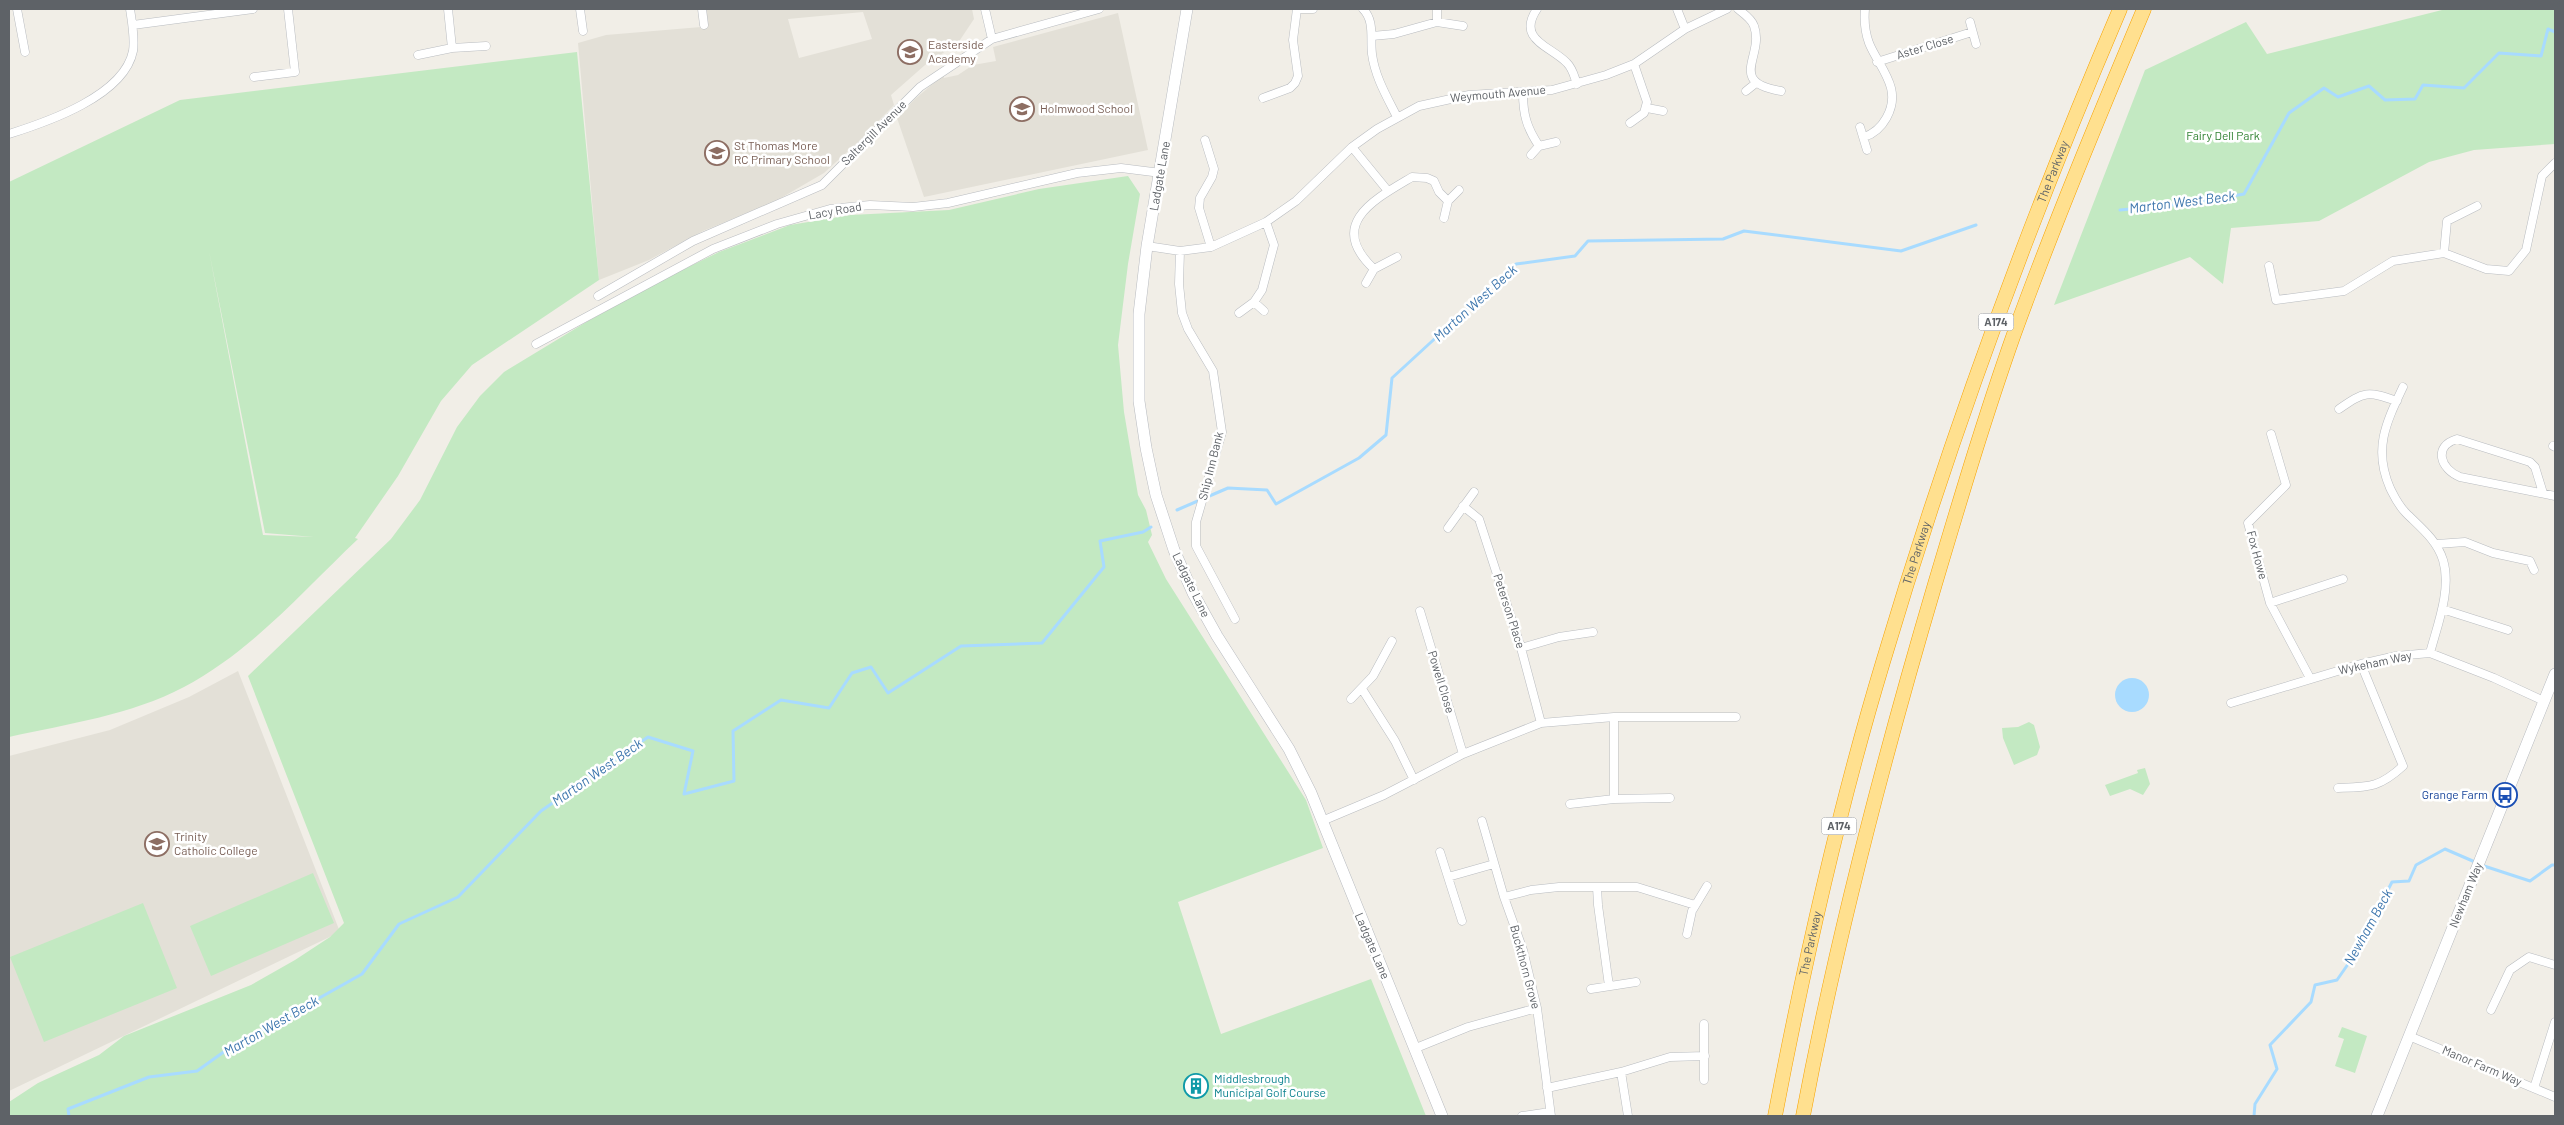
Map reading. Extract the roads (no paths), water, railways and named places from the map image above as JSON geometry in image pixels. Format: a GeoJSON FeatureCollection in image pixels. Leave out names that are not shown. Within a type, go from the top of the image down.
{"type":"FeatureCollection","features":[{"type":"Feature","properties":{"kind":"highway","name":"The Parkway"},"geometry":{"type":"LineString","coordinates":[[1775,1116],[1816,922],[1882,663],[1950,453],[2009,286],[2043,195],[2120,9]]}},
{"type":"Feature","properties":{"kind":"highway","name":"The Parkway"},"geometry":{"type":"LineString","coordinates":[[1803,1116],[1844,919],[1875,797],[1905,682],[1977,444],[2053,230],[2144,9]]}},
{"type":"Feature","properties":{"kind":"main road","name":"Ladgate Lane"},"geometry":{"type":"LineString","coordinates":[[1188,9],[1147,246],[1139,314],[1139,401],[1156,495],[1174,550],[1192,593],[1289,749],[1322,821],[1416,1048],[1442,1116]]}},
{"type":"Feature","properties":{"kind":"main road","name":"Newham Way"},"geometry":{"type":"LineString","coordinates":[[2377,1116],[2555,674]]}},
{"type":"Feature","properties":{"kind":"street"},"geometry":{"type":"LineString","coordinates":[[17,9],[25,52]]}},
{"type":"Feature","properties":{"kind":"street"},"geometry":{"type":"LineString","coordinates":[[9,134],[64,113],[97,95],[117,81],[129,62],[133,51],[133,25],[130,9]]}},
{"type":"Feature","properties":{"kind":"street"},"geometry":{"type":"LineString","coordinates":[[133,25],[252,9]]}},
{"type":"Feature","properties":{"kind":"street"},"geometry":{"type":"LineString","coordinates":[[254,77],[295,72],[288,9]]}},
{"type":"Feature","properties":{"kind":"street"},"geometry":{"type":"LineString","coordinates":[[448,9],[452,48]]}},
{"type":"Feature","properties":{"kind":"street"},"geometry":{"type":"LineString","coordinates":[[580,9],[583,31]]}},
{"type":"Feature","properties":{"kind":"street"},"geometry":{"type":"LineString","coordinates":[[702,9],[704,25]]}},
{"type":"Feature","properties":{"kind":"street"},"geometry":{"type":"LineString","coordinates":[[985,9],[992,39]]}},
{"type":"Feature","properties":{"kind":"street","name":"Saltergill Avenue"},"geometry":{"type":"LineString","coordinates":[[598,296],[693,241],[822,185],[920,87],[992,39],[1100,9]]}},
{"type":"Feature","properties":{"kind":"street"},"geometry":{"type":"LineString","coordinates":[[1263,98],[1290,88],[1295,83],[1298,76],[1293,40],[1299,9],[1313,9]]}},
{"type":"Feature","properties":{"kind":"street"},"geometry":{"type":"LineString","coordinates":[[1363,9],[1370,21],[1376,72],[1397,117]]}},
{"type":"Feature","properties":{"kind":"street"},"geometry":{"type":"LineString","coordinates":[[1437,9],[1437,22]]}},
{"type":"Feature","properties":{"kind":"street"},"geometry":{"type":"LineString","coordinates":[[1537,9],[1531,25],[1536,40],[1566,61],[1572,68],[1576,84]]}},
{"type":"Feature","properties":{"kind":"street"},"geometry":{"type":"LineString","coordinates":[[1677,9],[1685,29]]}},
{"type":"Feature","properties":{"kind":"street","name":"Weymouth Avenue"},"geometry":{"type":"LineString","coordinates":[[1147,246],[1180,251],[1211,247],[1266,222],[1296,201],[1352,147],[1397,117],[1436,101],[1469,95],[1523,93],[1576,84],[1634,64],[1685,29],[1727,9]]}},
{"type":"Feature","properties":{"kind":"street"},"geometry":{"type":"LineString","coordinates":[[1738,9],[1754,24],[1755,32],[1751,69],[1756,83],[1768,89],[1781,91]]}},
{"type":"Feature","properties":{"kind":"street"},"geometry":{"type":"LineString","coordinates":[[1864,137],[1883,124],[1890,107],[1891,88],[1868,41],[1865,9]]}},
{"type":"Feature","properties":{"kind":"street"},"geometry":{"type":"LineString","coordinates":[[1372,36],[1394,34],[1437,22],[1463,26]]}},
{"type":"Feature","properties":{"kind":"street"},"geometry":{"type":"LineString","coordinates":[[1970,22],[1976,44]]}},
{"type":"Feature","properties":{"kind":"street","name":"Aster Close"},"geometry":{"type":"LineString","coordinates":[[1877,62],[1972,32]]}},
{"type":"Feature","properties":{"kind":"street"},"geometry":{"type":"LineString","coordinates":[[418,55],[452,48],[486,46]]}},
{"type":"Feature","properties":{"kind":"street"},"geometry":{"type":"LineString","coordinates":[[1630,123],[1647,108],[1647,102],[1634,64]]}},
{"type":"Feature","properties":{"kind":"street"},"geometry":{"type":"LineString","coordinates":[[1746,92],[1756,83]]}},
{"type":"Feature","properties":{"kind":"street"},"geometry":{"type":"LineString","coordinates":[[1523,93],[1523,115],[1529,131],[1539,146]]}},
{"type":"Feature","properties":{"kind":"street"},"geometry":{"type":"LineString","coordinates":[[1647,108],[1663,112]]}},
{"type":"Feature","properties":{"kind":"street"},"geometry":{"type":"LineString","coordinates":[[1860,127],[1867,150]]}},
{"type":"Feature","properties":{"kind":"street"},"geometry":{"type":"LineString","coordinates":[[1205,140],[1214,169],[1212,177],[1200,198],[1199,208],[1211,247]]}},
{"type":"Feature","properties":{"kind":"street"},"geometry":{"type":"LineString","coordinates":[[1531,155],[1539,146],[1556,142]]}},
{"type":"Feature","properties":{"kind":"street"},"geometry":{"type":"LineString","coordinates":[[1352,147],[1388,191]]}},
{"type":"Feature","properties":{"kind":"street"},"geometry":{"type":"LineString","coordinates":[[2269,266],[2276,300],[2344,291],[2393,261],[2444,253],[2486,268],[2508,272],[2526,250],[2542,176],[2555,163]]}},
{"type":"Feature","properties":{"kind":"street","name":"Lacy Road"},"geometry":{"type":"LineString","coordinates":[[536,344],[713,249],[777,224],[830,209],[870,205],[913,206],[948,202],[1077,174],[1121,168],[1160,173]]}},
{"type":"Feature","properties":{"kind":"street"},"geometry":{"type":"LineString","coordinates":[[1374,269],[1364,260],[1359,250],[1355,229],[1359,215],[1366,205],[1412,177],[1420,176],[1434,182],[1439,192],[1448,201]]}},
{"type":"Feature","properties":{"kind":"street"},"geometry":{"type":"LineString","coordinates":[[1444,218],[1448,201],[1459,190]]}},
{"type":"Feature","properties":{"kind":"street"},"geometry":{"type":"LineString","coordinates":[[2444,253],[2447,221],[2477,206]]}},
{"type":"Feature","properties":{"kind":"street"},"geometry":{"type":"LineString","coordinates":[[1238,313],[1254,302],[1262,290],[1274,245],[1266,222]]}},
{"type":"Feature","properties":{"kind":"street","name":"Ship Inn Bank"},"geometry":{"type":"LineString","coordinates":[[1180,251],[1179,284],[1182,312],[1188,329],[1213,371],[1222,432],[1213,470],[1196,522],[1196,546],[1200,558],[1235,619]]}},
{"type":"Feature","properties":{"kind":"street"},"geometry":{"type":"LineString","coordinates":[[1366,283],[1374,269],[1397,257]]}},
{"type":"Feature","properties":{"kind":"street"},"geometry":{"type":"LineString","coordinates":[[1254,302],[1264,311]]}},
{"type":"Feature","properties":{"kind":"street"},"geometry":{"type":"LineString","coordinates":[[2403,387],[2381,442],[2380,453],[2385,475],[2397,504],[2437,544],[2444,562],[2446,585],[2430,653]]}},
{"type":"Feature","properties":{"kind":"street"},"geometry":{"type":"LineString","coordinates":[[2339,409],[2355,397],[2371,392],[2397,400]]}},
{"type":"Feature","properties":{"kind":"street","name":"Fox Howe"},"geometry":{"type":"LineString","coordinates":[[2271,434],[2286,485],[2248,523],[2270,603],[2310,678]]}},
{"type":"Feature","properties":{"kind":"street"},"geometry":{"type":"LineString","coordinates":[[2543,493],[2535,466],[2530,462],[2457,439],[2449,441],[2443,451],[2443,464],[2449,473],[2460,477],[2555,496]]}},
{"type":"Feature","properties":{"kind":"street"},"geometry":{"type":"LineString","coordinates":[[1448,528],[1474,492]]}},
{"type":"Feature","properties":{"kind":"street","name":"Peterson Place"},"geometry":{"type":"LineString","coordinates":[[1463,506],[1479,519],[1521,648],[1541,723]]}},
{"type":"Feature","properties":{"kind":"street"},"geometry":{"type":"LineString","coordinates":[[2437,544],[2465,542],[2494,553],[2530,561],[2534,570]]}},
{"type":"Feature","properties":{"kind":"street"},"geometry":{"type":"LineString","coordinates":[[2270,603],[2343,579]]}},
{"type":"Feature","properties":{"kind":"street"},"geometry":{"type":"LineString","coordinates":[[2442,608],[2508,630]]}},
{"type":"Feature","properties":{"kind":"street","name":"Powell Close"},"geometry":{"type":"LineString","coordinates":[[1420,611],[1463,754]]}},
{"type":"Feature","properties":{"kind":"street"},"geometry":{"type":"LineString","coordinates":[[1521,648],[1559,637],[1593,632]]}},
{"type":"Feature","properties":{"kind":"street"},"geometry":{"type":"LineString","coordinates":[[1351,699],[1372,676],[1392,641]]}},
{"type":"Feature","properties":{"kind":"street","name":"Wykeham Way"},"geometry":{"type":"LineString","coordinates":[[2231,703],[2361,664],[2396,656],[2430,653],[2494,678],[2544,701]]}},
{"type":"Feature","properties":{"kind":"street"},"geometry":{"type":"LineString","coordinates":[[2338,788],[2366,787],[2386,782],[2403,766],[2361,664]]}},
{"type":"Feature","properties":{"kind":"street"},"geometry":{"type":"LineString","coordinates":[[1362,689],[1396,741],[1414,780]]}},
{"type":"Feature","properties":{"kind":"street"},"geometry":{"type":"LineString","coordinates":[[1322,821],[1414,780],[1463,754],[1541,723],[1614,717],[1736,717]]}},
{"type":"Feature","properties":{"kind":"street"},"geometry":{"type":"LineString","coordinates":[[1614,717],[1614,799]]}},
{"type":"Feature","properties":{"kind":"street"},"geometry":{"type":"LineString","coordinates":[[1570,804],[1614,799],[1670,798]]}},
{"type":"Feature","properties":{"kind":"street","name":"Buckthorn Grove"},"geometry":{"type":"LineString","coordinates":[[1482,821],[1504,897],[1523,950],[1537,1008],[1550,1114]]}},
{"type":"Feature","properties":{"kind":"street"},"geometry":{"type":"LineString","coordinates":[[1440,852],[1462,922]]}},
{"type":"Feature","properties":{"kind":"street"},"geometry":{"type":"LineString","coordinates":[[1448,877],[1494,864]]}},
{"type":"Feature","properties":{"kind":"street"},"geometry":{"type":"LineString","coordinates":[[1687,934],[1695,905],[1707,886]]}},
{"type":"Feature","properties":{"kind":"street"},"geometry":{"type":"LineString","coordinates":[[1504,897],[1531,890],[1560,887],[1637,887],[1695,905]]}},
{"type":"Feature","properties":{"kind":"street"},"geometry":{"type":"LineString","coordinates":[[1597,887],[1609,986]]}},
{"type":"Feature","properties":{"kind":"street"},"geometry":{"type":"LineString","coordinates":[[2491,1010],[2510,970],[2529,957],[2555,965]]}},
{"type":"Feature","properties":{"kind":"street"},"geometry":{"type":"LineString","coordinates":[[1591,989],[1636,982]]}},
{"type":"Feature","properties":{"kind":"street"},"geometry":{"type":"LineString","coordinates":[[1416,1048],[1468,1027],[1537,1008]]}},
{"type":"Feature","properties":{"kind":"street"},"geometry":{"type":"LineString","coordinates":[[2534,1088],[2554,1031],[2555,1022]]}},
{"type":"Feature","properties":{"kind":"street"},"geometry":{"type":"LineString","coordinates":[[1704,1024],[1704,1080]]}},
{"type":"Feature","properties":{"kind":"street","name":"Manor Farm Way"},"geometry":{"type":"LineString","coordinates":[[2409,1036],[2555,1097]]}},
{"type":"Feature","properties":{"kind":"street"},"geometry":{"type":"LineString","coordinates":[[1547,1088],[1621,1072],[1670,1057],[1705,1056]]}},
{"type":"Feature","properties":{"kind":"street"},"geometry":{"type":"LineString","coordinates":[[1621,1072],[1628,1116]]}},
{"type":"Feature","properties":{"kind":"street"},"geometry":{"type":"LineString","coordinates":[[1522,1116],[1550,1114]]}},
{"type":"Feature","properties":{"kind":"water"},"geometry":{"type":"Polygon","coordinates":[[[2132,678],[2139,679],[2144,683],[2148,688],[2148,702],[2144,707],[2139,711],[2132,712],[2125,711],[2120,707],[2116,702],[2115,695],[2116,688],[2120,683],[2125,679],[2132,678]]]}},
{"type":"Feature","properties":{"kind":"waterway","name":"Marton West Beck"},"geometry":{"type":"LineString","coordinates":[[2120,210],[2193,203],[2244,194],[2289,113],[2324,88],[2338,97],[2369,86],[2385,100],[2415,99],[2423,85],[2464,88],[2499,53],[2541,56],[2548,29],[2555,32]]}},
{"type":"Feature","properties":{"kind":"waterway","name":"Marton West Beck"},"geometry":{"type":"LineString","coordinates":[[1177,510],[1228,488],[1267,490],[1276,504],[1359,458],[1386,435],[1392,378],[1516,264],[1575,256],[1588,241],[1723,239],[1744,231],[1901,251],[1976,225]]}},
{"type":"Feature","properties":{"kind":"waterway","name":"Marton West Beck"},"geometry":{"type":"LineString","coordinates":[[69,1116],[68,1109],[149,1077],[197,1071],[225,1051],[362,974],[399,924],[458,897],[541,811],[648,737],[693,751],[684,794],[734,781],[733,731],[781,700],[829,708],[852,673],[871,667],[888,693],[961,646],[1042,643],[1104,567],[1100,541],[1143,532],[1151,527]]}},
{"type":"Feature","properties":{"kind":"waterway","name":"Newham Beck"},"geometry":{"type":"LineString","coordinates":[[2254,1116],[2255,1104],[2277,1069],[2270,1045],[2311,1002],[2315,985],[2337,980],[2353,957],[2392,882],[2409,881],[2416,865],[2445,849],[2475,862]]}},
{"type":"Feature","properties":{"kind":"waterway","name":"Newham Beck"},"geometry":{"type":"LineString","coordinates":[[2481,865],[2530,881],[2552,865],[2555,865]]}},
{"type":"Feature","properties":{"kind":"place","name":"Easterside Academy"},"geometry":{"type":"Point","coordinates":[910,52]}},
{"type":"Feature","properties":{"kind":"place","name":"Holmwood School"},"geometry":{"type":"Point","coordinates":[1022,109]}},
{"type":"Feature","properties":{"kind":"place","name":"St Thomas More RC Primary School"},"geometry":{"type":"Point","coordinates":[717,153]}},
{"type":"Feature","properties":{"kind":"place","name":"Grange Farm"},"geometry":{"type":"Point","coordinates":[2505,795]}},
{"type":"Feature","properties":{"kind":"place","name":"Trinity Catholic College"},"geometry":{"type":"Point","coordinates":[157,844]}},
{"type":"Feature","properties":{"kind":"place","name":"Middlesbrough Municipal Golf Course"},"geometry":{"type":"Point","coordinates":[1196,1086]}},
{"type":"Feature","properties":{"kind":"park label","name":"Fairy Dell Park"},"geometry":{"type":"Point","coordinates":[2223,136]}}]}
